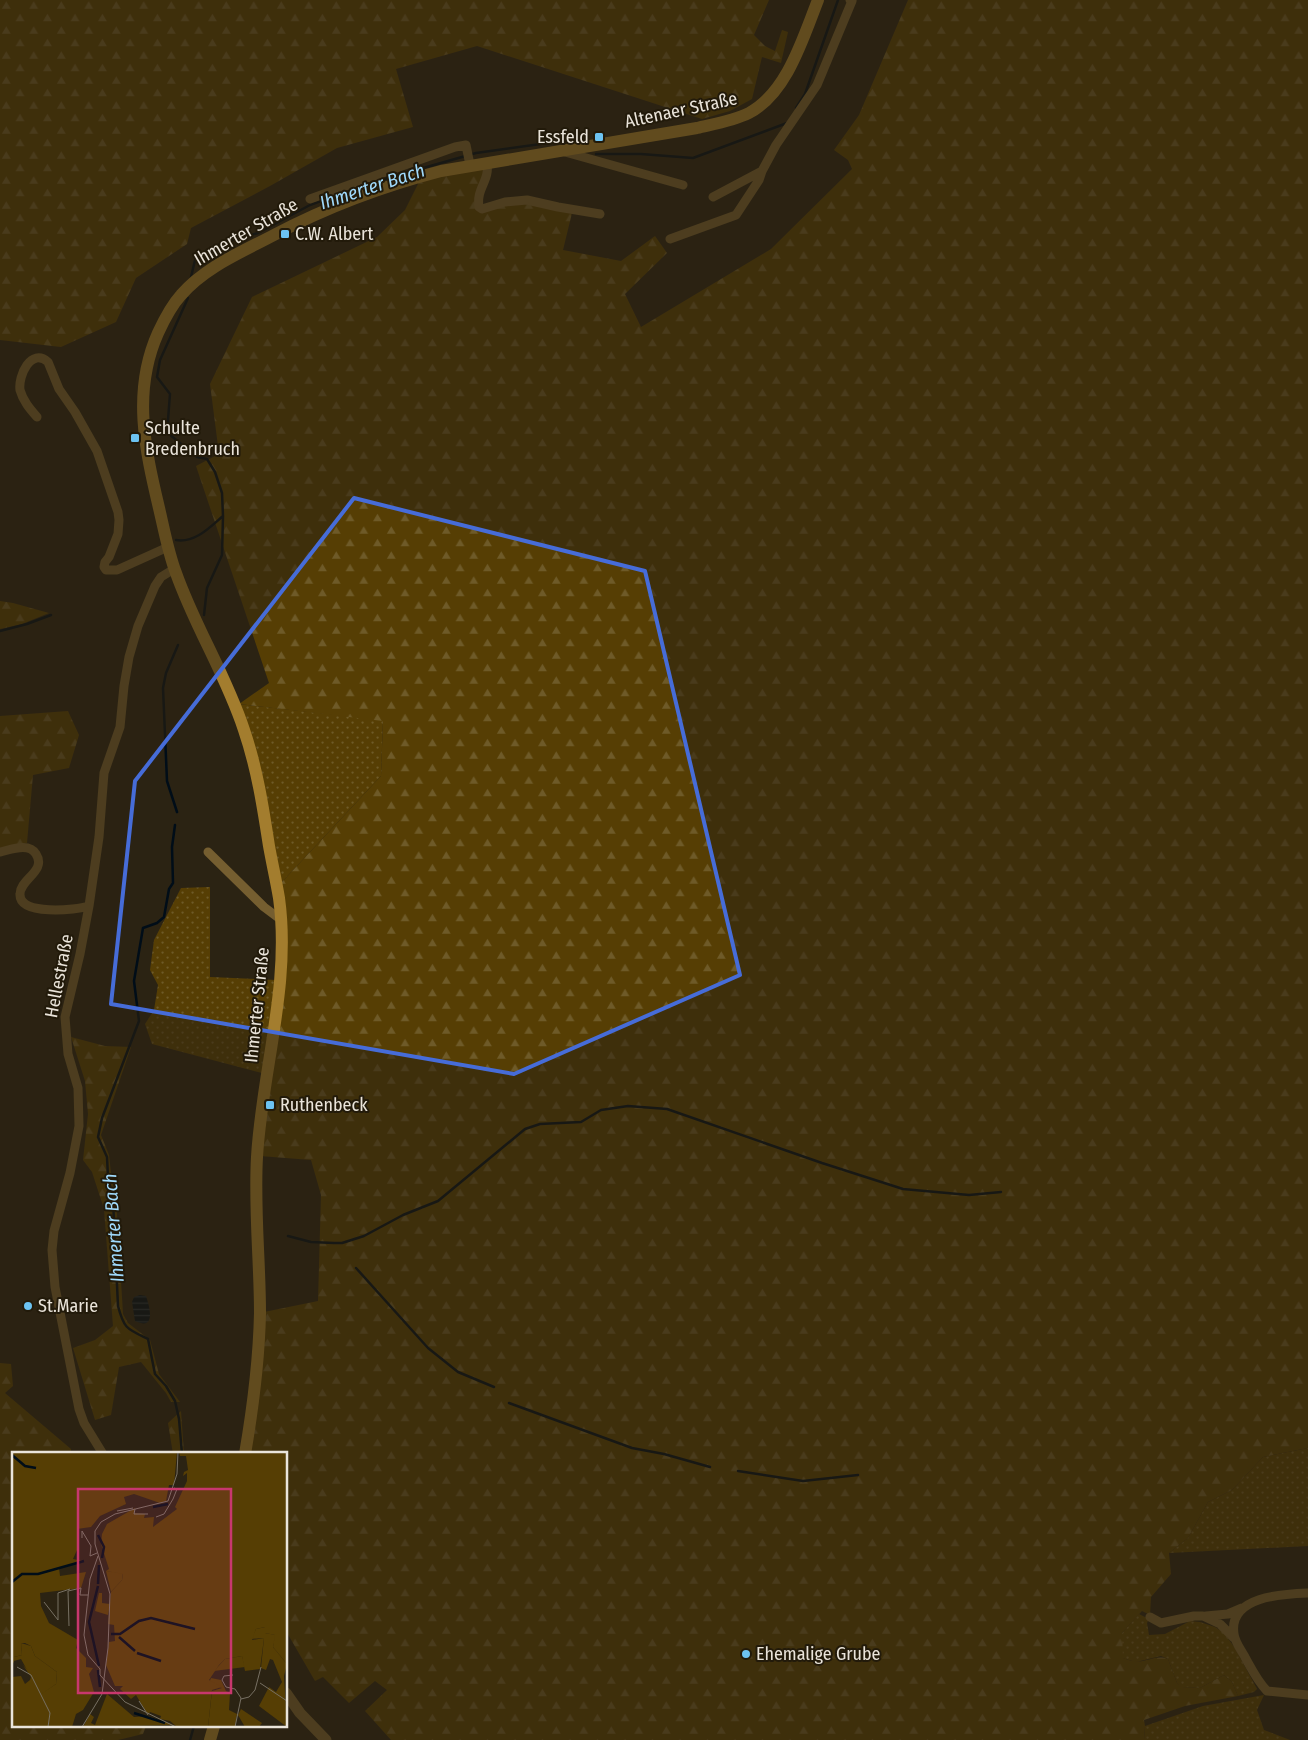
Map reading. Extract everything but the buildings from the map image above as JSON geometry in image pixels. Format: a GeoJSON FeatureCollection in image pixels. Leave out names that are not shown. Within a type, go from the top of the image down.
{"type":"FeatureCollection","features":[{"type":"Feature","properties":{"kind":"main road","name":"Altenaer Straße"},"geometry":{"type":"LineString","coordinates":[[606,143],[727,121],[754,110],[769,99],[786,75],[818,0]]}},
{"type":"Feature","properties":{"kind":"main road","name":"Ihmerter Straße"},"geometry":{"type":"LineString","coordinates":[[245,1452],[255,1392],[260,1314],[257,1155],[279,999],[281,956],[279,900],[264,811],[246,734],[224,677],[189,607],[174,569],[146,456],[141,408],[149,356],[165,318],[180,296],[200,278],[214,267],[316,213],[356,197],[420,176],[470,165],[606,143]]}},
{"type":"Feature","properties":{"kind":"street"},"geometry":{"type":"LineString","coordinates":[[670,239],[736,215],[759,180],[776,146],[817,85],[851,0]]}},
{"type":"Feature","properties":{"kind":"street","name":"Ihmerter Straße"},"geometry":{"type":"LineString","coordinates":[[310,199],[455,147],[466,145],[470,165]]}},
{"type":"Feature","properties":{"kind":"street"},"geometry":{"type":"LineString","coordinates":[[559,150],[683,185]]}},
{"type":"Feature","properties":{"kind":"street"},"geometry":{"type":"LineString","coordinates":[[487,163],[488,174],[478,196],[479,207],[482,209],[506,202],[527,200],[600,214]]}},
{"type":"Feature","properties":{"kind":"street"},"geometry":{"type":"LineString","coordinates":[[712,197],[762,171]]}},
{"type":"Feature","properties":{"kind":"street"},"geometry":{"type":"LineString","coordinates":[[37,417],[23,397],[20,386],[29,362],[34,358],[48,362],[59,389],[92,441],[101,460],[119,517],[118,531],[109,557],[105,562],[104,567],[106,570],[117,570],[168,546]]}},
{"type":"Feature","properties":{"kind":"street","name":"Hellestraße"},"geometry":{"type":"LineString","coordinates":[[102,1452],[84,1422],[79,1409],[55,1287],[52,1250],[54,1231],[72,1164],[79,1126],[78,1088],[68,1054],[65,1017],[89,906],[99,837],[104,773],[120,727],[129,657],[138,626],[155,586],[161,577],[174,569]]}},
{"type":"Feature","properties":{"kind":"street"},"geometry":{"type":"LineString","coordinates":[[0,852],[25,848],[32,850],[36,854],[38,860],[36,870],[24,884],[20,893],[21,899],[25,904],[35,908],[66,910],[89,906]]}},
{"type":"Feature","properties":{"kind":"street"},"geometry":{"type":"LineString","coordinates":[[208,852],[264,908],[280,919]]}},
{"type":"Feature","properties":{"kind":"street"},"geometry":{"type":"LineString","coordinates":[[1150,1617],[1161,1623],[1194,1616],[1228,1614],[1270,1596],[1308,1593]]}},
{"type":"Feature","properties":{"kind":"street"},"geometry":{"type":"LineString","coordinates":[[1245,1607],[1234,1623],[1234,1634],[1258,1681],[1267,1691],[1308,1696]]}},
{"type":"Feature","properties":{"kind":"street"},"geometry":{"type":"LineString","coordinates":[[1204,1616],[1220,1624],[1236,1640]]}},
{"type":"Feature","properties":{"kind":"street"},"geometry":{"type":"LineString","coordinates":[[288,1696],[300,1713],[326,1740]]}},
{"type":"Feature","properties":{"kind":"highlighted area"},"geometry":{"type":"Polygon","coordinates":[[[354,498],[645,571],[740,975],[514,1074],[111,1004],[135,781],[354,498]]]}},
{"type":"Feature","properties":{"kind":"green space"},"geometry":{"type":"Polygon","coordinates":[[[0,0],[769,0],[754,35],[765,46],[775,51],[782,30],[788,32],[781,63],[762,57],[752,99],[730,111],[702,119],[477,46],[396,69],[413,127],[337,148],[191,228],[187,244],[136,278],[116,322],[61,347],[0,340],[0,0]]]}},
{"type":"Feature","properties":{"kind":"green space"},"geometry":{"type":"Polygon","coordinates":[[[908,0],[1308,0],[1308,1448],[1263,1457],[1232,1490],[1208,1502],[1188,1538],[1169,1553],[1171,1574],[1151,1597],[1150,1615],[1142,1611],[1122,1633],[1123,1658],[1132,1661],[1159,1657],[1168,1659],[1177,1683],[1182,1687],[1200,1688],[1224,1675],[1232,1682],[1238,1696],[1185,1706],[1144,1720],[1144,1740],[391,1740],[365,1711],[387,1690],[375,1681],[349,1703],[323,1677],[315,1681],[288,1634],[288,1452],[249,1452],[264,1312],[318,1301],[321,1195],[311,1160],[260,1156],[284,974],[281,883],[381,776],[383,721],[239,704],[269,683],[196,466],[219,454],[210,384],[252,297],[377,237],[405,210],[421,178],[486,164],[478,208],[517,201],[572,213],[563,250],[621,261],[655,236],[667,253],[625,294],[641,327],[771,249],[852,169],[848,160],[834,150],[859,115],[908,0]]]}},
{"type":"Feature","properties":{"kind":"green space"},"geometry":{"type":"Polygon","coordinates":[[[0,601],[49,613],[22,624],[0,629],[0,601]]]}},
{"type":"Feature","properties":{"kind":"green space"},"geometry":{"type":"Polygon","coordinates":[[[239,704],[383,720],[381,776],[281,883],[239,704]]]}},
{"type":"Feature","properties":{"kind":"green space"},"geometry":{"type":"Polygon","coordinates":[[[68,711],[79,735],[69,768],[33,775],[27,843],[0,848],[0,716],[68,711]]]}},
{"type":"Feature","properties":{"kind":"green space"},"geometry":{"type":"Polygon","coordinates":[[[210,887],[210,977],[277,980],[262,1073],[152,1044],[145,1024],[154,1010],[158,985],[150,970],[154,940],[181,888],[210,887]]]}},
{"type":"Feature","properties":{"kind":"green space"},"geometry":{"type":"Polygon","coordinates":[[[71,1037],[105,1046],[131,1047],[101,1135],[109,1155],[116,1198],[123,1314],[128,1323],[150,1340],[159,1374],[180,1402],[171,1402],[141,1362],[119,1367],[111,1415],[95,1420],[73,1348],[95,1340],[113,1326],[104,1209],[92,1172],[83,1160],[88,1114],[85,1081],[71,1037]]]}},
{"type":"Feature","properties":{"kind":"green space"},"geometry":{"type":"Polygon","coordinates":[[[0,1363],[11,1364],[13,1386],[5,1393],[71,1449],[71,1452],[12,1452],[12,1728],[145,1728],[143,1734],[118,1740],[0,1740],[0,1363]]]}},
{"type":"Feature","properties":{"kind":"green space"},"geometry":{"type":"Polygon","coordinates":[[[181,1411],[184,1452],[173,1452],[168,1423],[181,1411]]]}},
{"type":"Feature","properties":{"kind":"green space"},"geometry":{"type":"Polygon","coordinates":[[[1308,1448],[1308,1546],[1169,1553],[1188,1538],[1208,1502],[1232,1490],[1263,1457],[1308,1448]]]}},
{"type":"Feature","properties":{"kind":"green space"},"geometry":{"type":"Polygon","coordinates":[[[1139,1614],[1149,1619],[1147,1623],[1149,1635],[1165,1634],[1190,1621],[1215,1627],[1224,1633],[1235,1648],[1257,1689],[1254,1692],[1238,1696],[1232,1682],[1224,1675],[1200,1688],[1181,1687],[1177,1683],[1168,1659],[1161,1656],[1136,1662],[1122,1658],[1122,1633],[1139,1614]]]}},
{"type":"Feature","properties":{"kind":"green space"},"geometry":{"type":"Polygon","coordinates":[[[1264,1695],[1257,1710],[1264,1730],[1290,1740],[1144,1740],[1145,1726],[1203,1706],[1264,1695]]]}},
{"type":"Feature","properties":{"kind":"shaded area"},"geometry":{"type":"Polygon","coordinates":[[[146,1296],[149,1306],[150,1317],[146,1323],[135,1321],[132,1302],[134,1297],[146,1296]]]}},
{"type":"Feature","properties":{"kind":"waterway"},"geometry":{"type":"LineString","coordinates":[[796,108],[805,94],[838,0]]}},
{"type":"Feature","properties":{"kind":"waterway","name":"Ihmerter Bach"},"geometry":{"type":"LineString","coordinates":[[596,154],[641,154],[693,158],[787,123]]}},
{"type":"Feature","properties":{"kind":"waterway","name":"Ihmerter Bach"},"geometry":{"type":"LineString","coordinates":[[191,277],[196,256],[222,243],[258,233],[310,205],[367,184],[476,153],[577,139]]}},
{"type":"Feature","properties":{"kind":"waterway","name":"Ihmerter Bach"},"geometry":{"type":"LineString","coordinates":[[188,298],[160,360],[157,377],[170,394],[169,434],[197,457],[207,459],[215,472],[222,493],[222,555],[207,588],[204,615]]}},
{"type":"Feature","properties":{"kind":"waterway"},"geometry":{"type":"LineString","coordinates":[[176,540],[196,537],[223,516]]}},
{"type":"Feature","properties":{"kind":"waterway"},"geometry":{"type":"LineString","coordinates":[[0,631],[51,615]]}},
{"type":"Feature","properties":{"kind":"waterway","name":"Ihmerter Bach"},"geometry":{"type":"LineString","coordinates":[[177,812],[167,781],[163,688],[166,673],[178,645]]}},
{"type":"Feature","properties":{"kind":"waterway","name":"Ihmerter Bach"},"geometry":{"type":"LineString","coordinates":[[175,825],[172,847],[173,883],[169,889],[164,917],[157,923],[143,928],[134,981],[139,1021],[102,1118],[98,1137],[107,1157],[108,1177],[113,1200],[118,1306],[127,1327],[148,1339],[155,1374],[166,1386],[175,1401],[179,1419],[182,1452]]}},
{"type":"Feature","properties":{"kind":"waterway"},"geometry":{"type":"LineString","coordinates":[[288,1236],[311,1242],[334,1243],[342,1243],[364,1236],[403,1215],[438,1201],[525,1129],[540,1124],[581,1122],[601,1110],[628,1106],[667,1109],[903,1189],[969,1195],[1001,1192]]}},
{"type":"Feature","properties":{"kind":"waterway"},"geometry":{"type":"LineString","coordinates":[[356,1268],[428,1348],[458,1372],[494,1387]]}},
{"type":"Feature","properties":{"kind":"waterway"},"geometry":{"type":"LineString","coordinates":[[509,1403],[632,1448],[664,1454],[710,1467]]}},
{"type":"Feature","properties":{"kind":"waterway"},"geometry":{"type":"LineString","coordinates":[[738,1471],[803,1481],[858,1475]]}},
{"type":"Feature","properties":{"kind":"waterway","name":"Ihmerter Bach"},"geometry":{"type":"LineString","coordinates":[[190,1740],[193,1728]]}},
{"type":"Feature","properties":{"kind":"place","name":"Essfeld"},"geometry":{"type":"Point","coordinates":[599,137]}},
{"type":"Feature","properties":{"kind":"place","name":"C.W. Albert"},"geometry":{"type":"Point","coordinates":[285,234]}},
{"type":"Feature","properties":{"kind":"place","name":"Schulte Bredenbruch"},"geometry":{"type":"Point","coordinates":[135,438]}},
{"type":"Feature","properties":{"kind":"place","name":"Ruthenbeck"},"geometry":{"type":"Point","coordinates":[270,1105]}},
{"type":"Feature","properties":{"kind":"place","name":"St.Marie"},"geometry":{"type":"Point","coordinates":[28,1306]}},
{"type":"Feature","properties":{"kind":"place","name":"Ehemalige Grube"},"geometry":{"type":"Point","coordinates":[746,1654]}}]}
